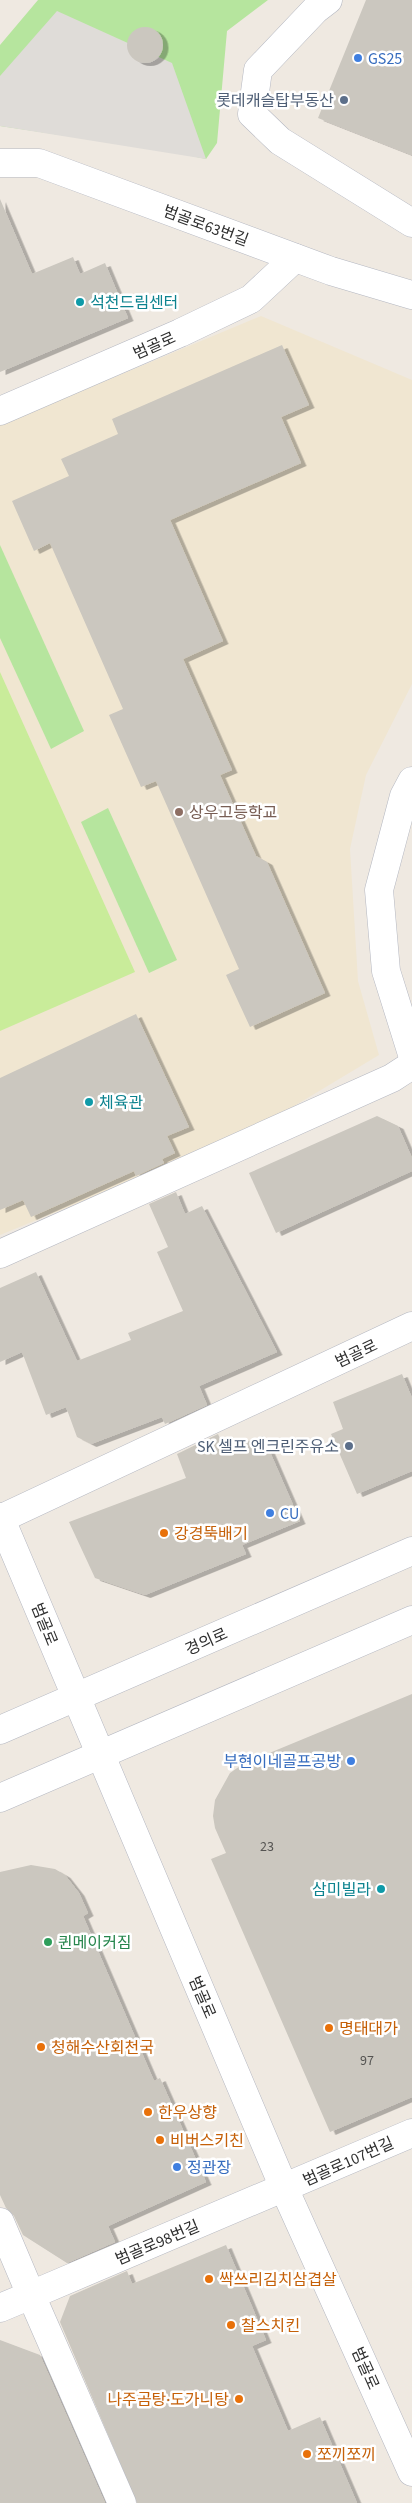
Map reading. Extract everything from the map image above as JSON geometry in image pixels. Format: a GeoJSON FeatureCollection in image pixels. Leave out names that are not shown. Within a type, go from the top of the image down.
{"type":"FeatureCollection","features":[{"type":"Feature","properties":{"kind":"street"},"geometry":{"type":"LineString","coordinates":[[328,0],[315,10],[258,70],[252,114],[280,141],[412,224]]}},
{"type":"Feature","properties":{"kind":"street","name":"범골로63번길"},"geometry":{"type":"LineString","coordinates":[[0,163],[40,163],[295,258],[412,295]]}},
{"type":"Feature","properties":{"kind":"street","name":"범골로"},"geometry":{"type":"LineString","coordinates":[[0,411],[180,333],[252,299],[295,258]]}},
{"type":"Feature","properties":{"kind":"street"},"geometry":{"type":"LineString","coordinates":[[412,781],[404,796],[379,890],[386,971],[412,1054]]}},
{"type":"Feature","properties":{"kind":"street"},"geometry":{"type":"LineString","coordinates":[[0,1254],[273,1133],[392,1078],[412,1065]]}},
{"type":"Feature","properties":{"kind":"street","name":"범골로"},"geometry":{"type":"LineString","coordinates":[[412,1326],[0,1518],[284,2188],[412,2472]]}},
{"type":"Feature","properties":{"kind":"street","name":"경의로"},"geometry":{"type":"LineString","coordinates":[[0,1730],[412,1552]]}},
{"type":"Feature","properties":{"kind":"street"},"geometry":{"type":"LineString","coordinates":[[0,1798],[412,1620]]}},
{"type":"Feature","properties":{"kind":"street","name":"범골로107번길"},"geometry":{"type":"LineString","coordinates":[[284,2188],[412,2133]]}},
{"type":"Feature","properties":{"kind":"street","name":"범골로98번길"},"geometry":{"type":"LineString","coordinates":[[0,2308],[284,2188]]}},
{"type":"Feature","properties":{"kind":"street"},"geometry":{"type":"LineString","coordinates":[[0,2222],[122,2503]]}},
{"type":"Feature","properties":{"kind":"shaded area"},"geometry":{"type":"Polygon","coordinates":[[[57,11],[172,63],[206,159],[0,126],[0,76],[57,11]]]}},
{"type":"Feature","properties":{"kind":"shaded area","name":"상우고등학교"},"geometry":{"type":"Polygon","coordinates":[[[261,316],[412,380],[412,684],[366,775],[350,849],[358,981],[379,1055],[251,1132],[0,1235],[0,425],[261,316]]]}},
{"type":"Feature","properties":{"kind":"green space"},"geometry":{"type":"Polygon","coordinates":[[[38,0],[268,0],[227,31],[217,143],[206,159],[168,151],[0,126],[0,45],[38,0]]]}},
{"type":"Feature","properties":{"kind":"green space"},"geometry":{"type":"Polygon","coordinates":[[[0,545],[84,731],[51,749],[0,638],[0,545]]]}},
{"type":"Feature","properties":{"kind":"green space"},"geometry":{"type":"Polygon","coordinates":[[[0,672],[135,972],[0,1031],[0,672]]]}},
{"type":"Feature","properties":{"kind":"green space"},"geometry":{"type":"Polygon","coordinates":[[[108,808],[177,960],[149,973],[81,822],[108,808]]]}},
{"type":"Feature","properties":{"kind":"building"},"geometry":{"type":"Polygon","coordinates":[[[366,0],[412,0],[412,155],[318,118],[366,0]]]}},
{"type":"Feature","properties":{"kind":"building"},"geometry":{"type":"Polygon","coordinates":[[[145,27],[152,28],[158,32],[162,38],[162,52],[158,58],[152,62],[145,63],[138,62],[132,58],[128,52],[127,45],[128,38],[132,32],[138,28],[145,27]]]}},
{"type":"Feature","properties":{"kind":"building","name":"석천드림센터"},"geometry":{"type":"Polygon","coordinates":[[[0,199],[32,274],[73,257],[80,274],[105,263],[128,318],[0,372],[0,199]]]}},
{"type":"Feature","properties":{"kind":"building"},"geometry":{"type":"Polygon","coordinates":[[[282,345],[309,405],[281,417],[301,463],[170,520],[223,641],[183,659],[232,770],[220,775],[256,856],[267,862],[325,993],[250,1027],[226,975],[239,969],[156,781],[141,787],[109,715],[123,709],[50,543],[34,551],[12,501],[69,476],[61,459],[118,434],[112,419],[282,345]]]}},
{"type":"Feature","properties":{"kind":"building","name":"체육관"},"geometry":{"type":"Polygon","coordinates":[[[136,1014],[189,1127],[167,1136],[175,1153],[162,1159],[164,1163],[136,1176],[134,1171],[31,1217],[23,1200],[0,1210],[0,1078],[136,1014]]]}},
{"type":"Feature","properties":{"kind":"building"},"geometry":{"type":"Polygon","coordinates":[[[377,1116],[398,1126],[412,1158],[412,1171],[276,1233],[249,1173],[377,1116]]]}},
{"type":"Feature","properties":{"kind":"building"},"geometry":{"type":"Polygon","coordinates":[[[176,1192],[185,1214],[202,1206],[277,1352],[199,1386],[207,1405],[165,1424],[162,1417],[91,1444],[77,1437],[66,1407],[46,1415],[22,1352],[0,1362],[0,1288],[36,1272],[77,1361],[131,1340],[128,1333],[183,1311],[157,1252],[168,1247],[149,1204],[176,1192]]]}},
{"type":"Feature","properties":{"kind":"building"},"geometry":{"type":"Polygon","coordinates":[[[402,1374],[412,1398],[412,1471],[357,1494],[331,1434],[343,1429],[333,1402],[402,1374]]]}},
{"type":"Feature","properties":{"kind":"building"},"geometry":{"type":"Polygon","coordinates":[[[218,1434],[225,1450],[263,1436],[300,1521],[242,1545],[246,1554],[145,1595],[95,1578],[69,1522],[186,1478],[177,1454],[218,1434]]]}},
{"type":"Feature","properties":{"kind":"building"},"geometry":{"type":"Polygon","coordinates":[[[412,1694],[412,2097],[330,2132],[211,1859],[226,1853],[215,1828],[213,1816],[215,1800],[230,1773],[243,1764],[412,1694]]]}},
{"type":"Feature","properties":{"kind":"building"},"geometry":{"type":"Polygon","coordinates":[[[31,1865],[55,1869],[65,1875],[79,1893],[88,1913],[83,1916],[154,2081],[160,2078],[206,2182],[108,2226],[115,2242],[67,2263],[23,2235],[14,2216],[6,2208],[0,2195],[0,1872],[31,1865]]]}},
{"type":"Feature","properties":{"kind":"building"},"geometry":{"type":"Polygon","coordinates":[[[226,2245],[266,2340],[252,2346],[288,2431],[320,2417],[357,2503],[137,2503],[60,2322],[70,2296],[127,2271],[132,2284],[226,2245]]]}},
{"type":"Feature","properties":{"kind":"building"},"geometry":{"type":"Polygon","coordinates":[[[0,2340],[40,2355],[105,2503],[0,2503],[0,2340]]]}},
{"type":"Feature","properties":{"kind":"place","name":"GS25"},"geometry":{"type":"Point","coordinates":[358,58]}},
{"type":"Feature","properties":{"kind":"place","name":"롯데캐슬탑부동산"},"geometry":{"type":"Point","coordinates":[344,100]}},
{"type":"Feature","properties":{"kind":"place","name":"석천드림센터"},"geometry":{"type":"Point","coordinates":[80,302]}},
{"type":"Feature","properties":{"kind":"place","name":"상우고등학교"},"geometry":{"type":"Point","coordinates":[179,812]}},
{"type":"Feature","properties":{"kind":"place","name":"체육관"},"geometry":{"type":"Point","coordinates":[89,1102]}},
{"type":"Feature","properties":{"kind":"place","name":"SK 셀프 엔크린주유소"},"geometry":{"type":"Point","coordinates":[349,1446]}},
{"type":"Feature","properties":{"kind":"place","name":"CU"},"geometry":{"type":"Point","coordinates":[270,1513]}},
{"type":"Feature","properties":{"kind":"place","name":"강경뚝배기"},"geometry":{"type":"Point","coordinates":[164,1533]}},
{"type":"Feature","properties":{"kind":"place","name":"부현이네골프공방"},"geometry":{"type":"Point","coordinates":[351,1761]}},
{"type":"Feature","properties":{"kind":"place","name":"삼미빌라"},"geometry":{"type":"Point","coordinates":[381,1889]}},
{"type":"Feature","properties":{"kind":"place","name":"퀸메이커짐"},"geometry":{"type":"Point","coordinates":[48,1942]}},
{"type":"Feature","properties":{"kind":"place","name":"명태대가"},"geometry":{"type":"Point","coordinates":[329,2028]}},
{"type":"Feature","properties":{"kind":"place","name":"청해수산회천국"},"geometry":{"type":"Point","coordinates":[41,2047]}},
{"type":"Feature","properties":{"kind":"place","name":"한우상향"},"geometry":{"type":"Point","coordinates":[148,2112]}},
{"type":"Feature","properties":{"kind":"place","name":"비버스키친"},"geometry":{"type":"Point","coordinates":[160,2140]}},
{"type":"Feature","properties":{"kind":"place","name":"정관장"},"geometry":{"type":"Point","coordinates":[177,2167]}},
{"type":"Feature","properties":{"kind":"place","name":"싹쓰리김치삼겹살"},"geometry":{"type":"Point","coordinates":[209,2279]}},
{"type":"Feature","properties":{"kind":"place","name":"찰스치킨"},"geometry":{"type":"Point","coordinates":[231,2325]}},
{"type":"Feature","properties":{"kind":"place","name":"나주곰탕·도가니탕"},"geometry":{"type":"Point","coordinates":[239,2399]}},
{"type":"Feature","properties":{"kind":"place","name":"쪼끼쪼끼"},"geometry":{"type":"Point","coordinates":[307,2454]}}]}
